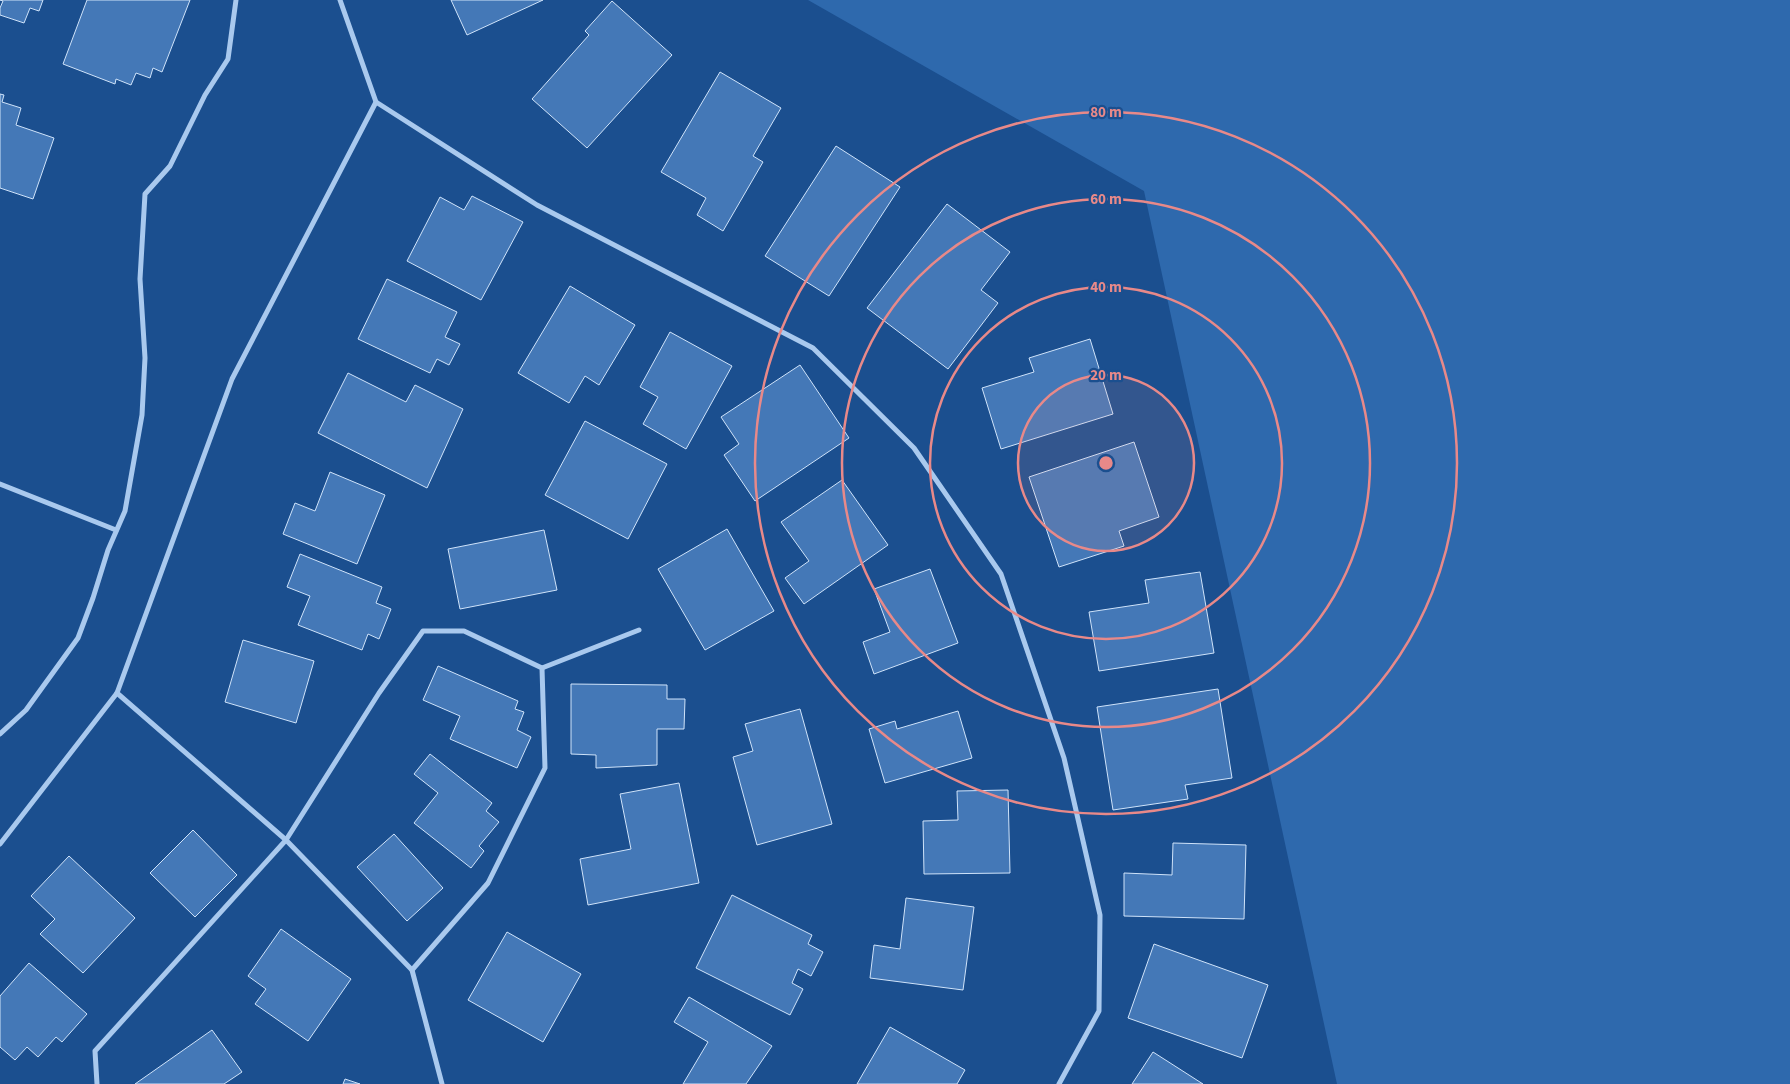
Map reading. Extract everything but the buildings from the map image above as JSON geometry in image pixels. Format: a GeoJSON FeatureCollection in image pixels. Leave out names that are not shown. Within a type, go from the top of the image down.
{"type":"FeatureCollection","features":[{"type":"Feature","properties":{"kind":"street"},"geometry":{"type":"LineString","coordinates":[[0,734],[26,710],[78,638],[116,530],[125,511],[142,415],[145,358],[140,279],[145,194],[170,166],[205,95],[228,59],[236,0]]}},
{"type":"Feature","properties":{"kind":"street"},"geometry":{"type":"LineString","coordinates":[[340,0],[376,102],[538,205],[813,348],[914,448],[1001,574],[1064,758],[1100,916],[1100,1011],[1059,1084]]}},
{"type":"Feature","properties":{"kind":"street"},"geometry":{"type":"LineString","coordinates":[[0,844],[117,693],[232,379],[376,102]]}},
{"type":"Feature","properties":{"kind":"street"},"geometry":{"type":"LineString","coordinates":[[0,484],[116,530]]}},
{"type":"Feature","properties":{"kind":"street"},"geometry":{"type":"LineString","coordinates":[[97,1084],[94,1051],[286,840],[378,694],[423,631],[464,632],[542,668],[640,630]]}},
{"type":"Feature","properties":{"kind":"street"},"geometry":{"type":"LineString","coordinates":[[412,970],[488,882],[545,768],[542,668]]}},
{"type":"Feature","properties":{"kind":"street"},"geometry":{"type":"LineString","coordinates":[[117,693],[286,840],[412,970],[442,1084]]}},
{"type":"Feature","properties":{"kind":"shaded area"},"geometry":{"type":"Polygon","coordinates":[[[808,0],[1790,0],[1790,1084],[1337,1084],[1144,191],[808,0]]]}}]}
